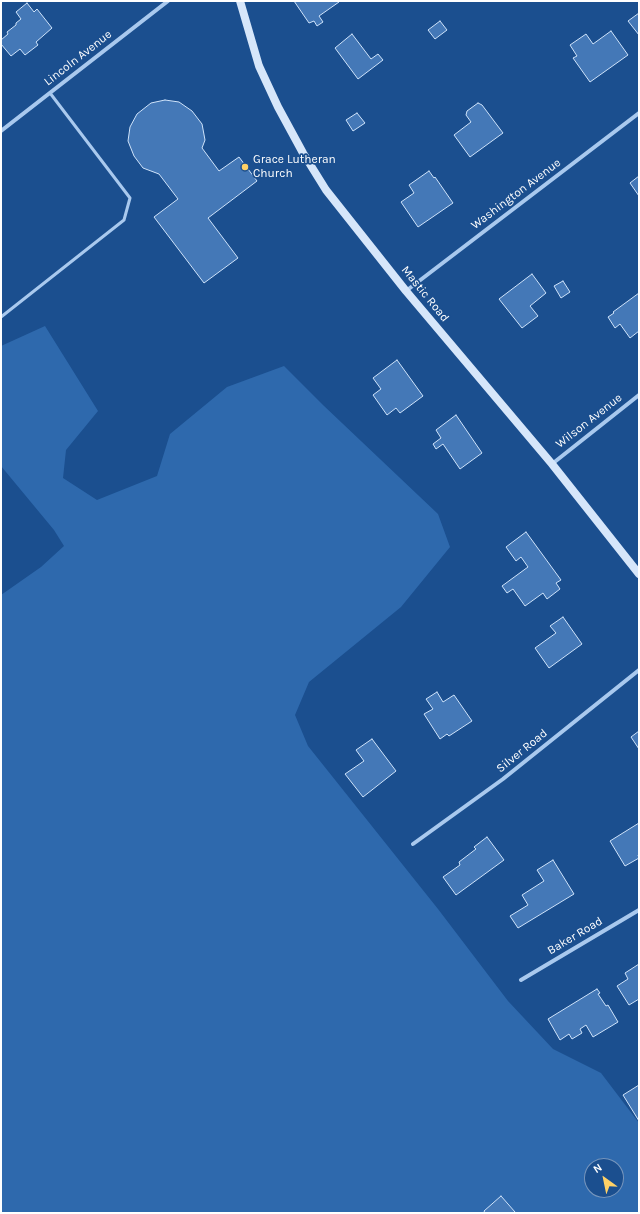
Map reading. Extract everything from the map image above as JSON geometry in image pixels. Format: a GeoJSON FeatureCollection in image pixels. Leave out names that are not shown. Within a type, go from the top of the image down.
{"type":"FeatureCollection","features":[{"type":"Feature","properties":{"kind":"main road","name":"Mastic Road"},"geometry":{"type":"LineString","coordinates":[[240,1],[259,66],[278,107],[303,153],[326,190],[406,291],[552,464],[639,574]]}},
{"type":"Feature","properties":{"kind":"street","name":"Lincoln Avenue"},"geometry":{"type":"LineString","coordinates":[[1,131],[168,1]]}},
{"type":"Feature","properties":{"kind":"street","name":"Washington Avenue"},"geometry":{"type":"LineString","coordinates":[[406,291],[639,113]]}},
{"type":"Feature","properties":{"kind":"street","name":"Wilson Avenue"},"geometry":{"type":"LineString","coordinates":[[552,464],[639,395]]}},
{"type":"Feature","properties":{"kind":"street","name":"Silver Road"},"geometry":{"type":"LineString","coordinates":[[413,844],[503,779],[639,670]]}},
{"type":"Feature","properties":{"kind":"street","name":"Baker Road"},"geometry":{"type":"LineString","coordinates":[[521,980],[639,910]]}},
{"type":"Feature","properties":{"kind":"lane"},"geometry":{"type":"LineString","coordinates":[[1,317],[124,220],[130,198],[50,93]]}},
{"type":"Feature","properties":{"kind":"shaded area"},"geometry":{"type":"Polygon","coordinates":[[[45,326],[98,411],[66,450],[63,478],[97,500],[157,476],[170,434],[227,387],[284,366],[438,514],[450,547],[401,607],[309,682],[295,715],[308,746],[438,909],[508,1001],[553,1049],[601,1073],[639,1123],[639,1213],[1,1213],[1,595],[41,567],[64,546],[54,530],[1,466],[1,346],[45,326]]]}},
{"type":"Feature","properties":{"kind":"building"},"geometry":{"type":"Polygon","coordinates":[[[294,1],[339,2],[319,16],[323,22],[317,26],[314,21],[309,23],[294,1]]]}},
{"type":"Feature","properties":{"kind":"building"},"geometry":{"type":"Polygon","coordinates":[[[27,3],[34,12],[37,9],[52,28],[36,42],[38,45],[25,55],[20,49],[11,56],[1,44],[1,40],[21,19],[16,12],[27,3]]]}},
{"type":"Feature","properties":{"kind":"building"},"geometry":{"type":"Polygon","coordinates":[[[639,13],[639,35],[628,21],[639,13]]]}},
{"type":"Feature","properties":{"kind":"building"},"geometry":{"type":"Polygon","coordinates":[[[440,21],[447,30],[435,39],[428,30],[440,21]]]}},
{"type":"Feature","properties":{"kind":"building"},"geometry":{"type":"Polygon","coordinates":[[[611,31],[628,55],[590,82],[573,58],[577,56],[570,45],[586,34],[593,44],[611,31]]]}},
{"type":"Feature","properties":{"kind":"building"},"geometry":{"type":"Polygon","coordinates":[[[352,34],[371,59],[378,54],[383,60],[358,79],[335,48],[352,34]]]}},
{"type":"Feature","properties":{"kind":"building"},"geometry":{"type":"Polygon","coordinates":[[[165,100],[179,102],[192,111],[202,124],[205,140],[202,148],[219,171],[239,157],[257,181],[208,218],[238,258],[204,283],[154,217],[178,199],[159,174],[143,168],[134,156],[128,141],[130,127],[137,114],[151,103],[165,100]]]}},
{"type":"Feature","properties":{"kind":"building"},"geometry":{"type":"Polygon","coordinates":[[[478,103],[482,105],[503,133],[470,157],[454,135],[471,122],[466,115],[467,111],[478,103]]]}},
{"type":"Feature","properties":{"kind":"building"},"geometry":{"type":"Polygon","coordinates":[[[357,113],[365,123],[353,131],[346,120],[357,113]]]}},
{"type":"Feature","properties":{"kind":"building"},"geometry":{"type":"Polygon","coordinates":[[[429,171],[453,203],[418,227],[401,202],[414,193],[409,185],[429,171]]]}},
{"type":"Feature","properties":{"kind":"building"},"geometry":{"type":"Polygon","coordinates":[[[639,176],[639,196],[630,183],[639,176]]]}},
{"type":"Feature","properties":{"kind":"building"},"geometry":{"type":"Polygon","coordinates":[[[532,274],[546,293],[530,306],[538,316],[522,328],[499,299],[532,274]]]}},
{"type":"Feature","properties":{"kind":"building"},"geometry":{"type":"Polygon","coordinates":[[[563,281],[570,292],[561,298],[554,286],[563,281]]]}},
{"type":"Feature","properties":{"kind":"building"},"geometry":{"type":"Polygon","coordinates":[[[639,293],[639,331],[630,338],[620,324],[615,328],[608,317],[639,293]]]}},
{"type":"Feature","properties":{"kind":"building"},"geometry":{"type":"Polygon","coordinates":[[[397,360],[423,396],[400,413],[396,408],[387,415],[373,395],[381,389],[373,378],[397,360]]]}},
{"type":"Feature","properties":{"kind":"building"},"geometry":{"type":"Polygon","coordinates":[[[456,415],[482,453],[460,469],[443,444],[436,449],[433,444],[441,438],[436,430],[456,415]]]}},
{"type":"Feature","properties":{"kind":"building"},"geometry":{"type":"Polygon","coordinates":[[[526,532],[561,580],[556,583],[560,589],[547,599],[543,593],[525,606],[513,589],[507,593],[502,586],[528,567],[521,557],[516,561],[506,547],[526,532]]]}},
{"type":"Feature","properties":{"kind":"building"},"geometry":{"type":"Polygon","coordinates":[[[563,617],[582,644],[549,668],[535,648],[556,633],[550,626],[563,617]]]}},
{"type":"Feature","properties":{"kind":"building"},"geometry":{"type":"Polygon","coordinates":[[[437,692],[443,702],[454,695],[472,721],[449,736],[447,734],[440,739],[424,714],[433,709],[426,699],[437,692]]]}},
{"type":"Feature","properties":{"kind":"building"},"geometry":{"type":"Polygon","coordinates":[[[639,731],[639,749],[631,737],[639,731]]]}},
{"type":"Feature","properties":{"kind":"building"},"geometry":{"type":"Polygon","coordinates":[[[372,739],[396,771],[363,797],[345,774],[364,761],[356,750],[372,739]]]}},
{"type":"Feature","properties":{"kind":"building"},"geometry":{"type":"Polygon","coordinates":[[[639,823],[639,858],[625,866],[610,841],[639,823]]]}},
{"type":"Feature","properties":{"kind":"building"},"geometry":{"type":"Polygon","coordinates":[[[487,837],[504,860],[456,895],[443,877],[460,865],[459,862],[476,849],[474,847],[487,837]]]}},
{"type":"Feature","properties":{"kind":"building"},"geometry":{"type":"Polygon","coordinates":[[[553,860],[574,894],[518,928],[510,916],[528,905],[522,895],[544,881],[537,870],[553,860]]]}},
{"type":"Feature","properties":{"kind":"building"},"geometry":{"type":"Polygon","coordinates":[[[639,964],[639,999],[629,1005],[617,986],[628,979],[625,973],[639,964]]]}},
{"type":"Feature","properties":{"kind":"building"},"geometry":{"type":"Polygon","coordinates":[[[597,989],[600,993],[598,994],[606,1006],[608,1005],[618,1022],[593,1037],[586,1025],[580,1029],[582,1033],[572,1039],[569,1034],[560,1040],[548,1019],[597,989]]]}},
{"type":"Feature","properties":{"kind":"building"},"geometry":{"type":"Polygon","coordinates":[[[639,1085],[639,1121],[623,1095],[639,1085]]]}},
{"type":"Feature","properties":{"kind":"building"},"geometry":{"type":"Polygon","coordinates":[[[501,1196],[515,1212],[485,1213],[484,1211],[501,1196]]]}},
{"type":"Feature","properties":{"kind":"place","name":"Grace Lutheran Church"},"geometry":{"type":"Point","coordinates":[245,167]}}]}
